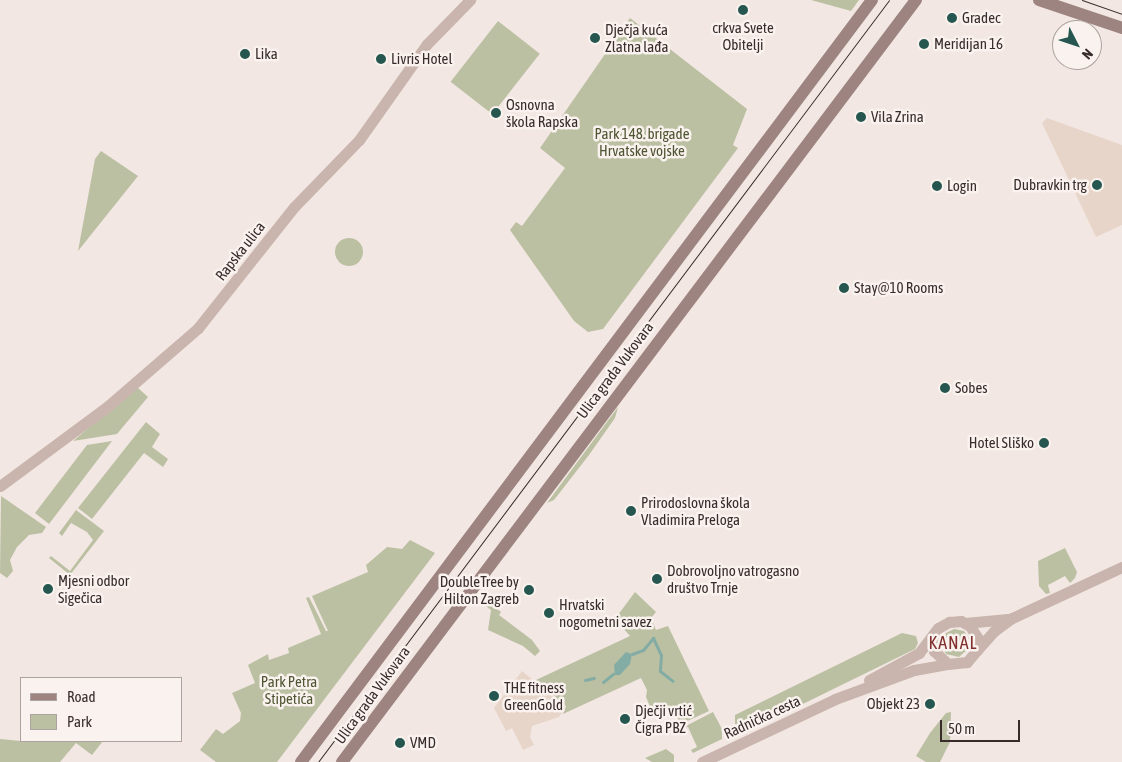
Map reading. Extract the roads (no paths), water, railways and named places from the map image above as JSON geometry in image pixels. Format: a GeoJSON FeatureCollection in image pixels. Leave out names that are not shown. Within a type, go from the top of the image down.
{"type":"FeatureCollection","features":[{"type":"Feature","properties":{"kind":"main road","name":"Ulica grada Vukovara"},"geometry":{"type":"LineString","coordinates":[[342,762],[916,0]]}},
{"type":"Feature","properties":{"kind":"main road"},"geometry":{"type":"LineString","coordinates":[[1039,0],[1122,28]]}},
{"type":"Feature","properties":{"kind":"main road","name":"Ulica grada Vukovara"},"geometry":{"type":"LineString","coordinates":[[302,762],[869,3]]}},
{"type":"Feature","properties":{"kind":"street","name":"Rapska ulica"},"geometry":{"type":"LineString","coordinates":[[0,486],[101,411],[198,328],[294,208],[359,140],[432,37],[470,0]]}},
{"type":"Feature","properties":{"kind":"street"},"geometry":{"type":"LineString","coordinates":[[1012,618],[965,622],[955,621],[943,624],[934,638],[934,651],[948,664],[966,662],[994,631],[1012,618],[1122,567]]}},
{"type":"Feature","properties":{"kind":"street"},"geometry":{"type":"LineString","coordinates":[[965,622],[974,631],[977,650]]}},
{"type":"Feature","properties":{"kind":"street","name":"Radnička cesta"},"geometry":{"type":"LineString","coordinates":[[702,762],[836,699],[919,653],[934,638]]}},
{"type":"Feature","properties":{"kind":"street","name":"Radnička cesta"},"geometry":{"type":"LineString","coordinates":[[836,699],[907,672],[948,664]]}},
{"type":"Feature","properties":{"kind":"water"},"geometry":{"type":"Polygon","coordinates":[[[626,652],[632,654],[630,664],[620,675],[615,675],[614,665],[626,652]]]}},
{"type":"Feature","properties":{"kind":"waterway"},"geometry":{"type":"LineString","coordinates":[[632,654],[643,650],[653,638],[661,655],[660,671],[673,681]]}},
{"type":"Feature","properties":{"kind":"waterway"},"geometry":{"type":"LineString","coordinates":[[603,682],[613,674]]}},
{"type":"Feature","properties":{"kind":"waterway"},"geometry":{"type":"LineString","coordinates":[[585,680],[594,678]]}},
{"type":"Feature","properties":{"kind":"tram line"},"geometry":{"type":"LineString","coordinates":[[318,762],[889,0]]}},
{"type":"Feature","properties":{"kind":"tram line"},"geometry":{"type":"LineString","coordinates":[[1082,0],[1122,14]]}},
{"type":"Feature","properties":{"kind":"place","name":"crkva Svete Obitelji"},"geometry":{"type":"Point","coordinates":[743,10]}},
{"type":"Feature","properties":{"kind":"place","name":"Gradec"},"geometry":{"type":"Point","coordinates":[952,18]}},
{"type":"Feature","properties":{"kind":"place","name":"Dječja kuća Zlatna lađa"},"geometry":{"type":"Point","coordinates":[595,38]}},
{"type":"Feature","properties":{"kind":"place","name":"Meridijan 16"},"geometry":{"type":"Point","coordinates":[924,44]}},
{"type":"Feature","properties":{"kind":"place","name":"Lika"},"geometry":{"type":"Point","coordinates":[245,54]}},
{"type":"Feature","properties":{"kind":"place","name":"Livris Hotel"},"geometry":{"type":"Point","coordinates":[381,59]}},
{"type":"Feature","properties":{"kind":"place","name":"Osnovna škola Rapska"},"geometry":{"type":"Point","coordinates":[496,113]}},
{"type":"Feature","properties":{"kind":"place","name":"Vila Zrina"},"geometry":{"type":"Point","coordinates":[861,117]}},
{"type":"Feature","properties":{"kind":"place","name":"Dubravkin trg"},"geometry":{"type":"Point","coordinates":[1097,185]}},
{"type":"Feature","properties":{"kind":"place","name":"Login"},"geometry":{"type":"Point","coordinates":[937,186]}},
{"type":"Feature","properties":{"kind":"place","name":"Stay@10 Rooms"},"geometry":{"type":"Point","coordinates":[844,288]}},
{"type":"Feature","properties":{"kind":"place","name":"Sobes"},"geometry":{"type":"Point","coordinates":[945,388]}},
{"type":"Feature","properties":{"kind":"place","name":"Hotel Sliško"},"geometry":{"type":"Point","coordinates":[1044,443]}},
{"type":"Feature","properties":{"kind":"place","name":"Prirodoslovna škola Vladimira Preloga"},"geometry":{"type":"Point","coordinates":[631,511]}},
{"type":"Feature","properties":{"kind":"place","name":"Dobrovoljno vatrogasno društvo Trnje"},"geometry":{"type":"Point","coordinates":[657,579]}},
{"type":"Feature","properties":{"kind":"place","name":"Mjesni odbor Sigečica"},"geometry":{"type":"Point","coordinates":[48,589]}},
{"type":"Feature","properties":{"kind":"place","name":"DoubleTree by Hilton Zagreb"},"geometry":{"type":"Point","coordinates":[529,590]}},
{"type":"Feature","properties":{"kind":"place","name":"Hrvatski nogometni savez"},"geometry":{"type":"Point","coordinates":[549,613]}},
{"type":"Feature","properties":{"kind":"place","name":"THE fitness GreenGold"},"geometry":{"type":"Point","coordinates":[494,696]}},
{"type":"Feature","properties":{"kind":"place","name":"Objekt 23"},"geometry":{"type":"Point","coordinates":[930,704]}},
{"type":"Feature","properties":{"kind":"place","name":"Dječji vrtić Čigra PBZ"},"geometry":{"type":"Point","coordinates":[625,719]}},
{"type":"Feature","properties":{"kind":"place","name":"VMD"},"geometry":{"type":"Point","coordinates":[400,743]}},
{"type":"Feature","properties":{"kind":"district","name":"KANAL"},"geometry":{"type":"Point","coordinates":[953,643]}},
{"type":"Feature","properties":{"kind":"park label","name":"Park 148. brigade Hrvatske vojske"},"geometry":{"type":"Point","coordinates":[642,142]}},
{"type":"Feature","properties":{"kind":"park label","name":"Park Petra Stipetića"},"geometry":{"type":"Point","coordinates":[289,690]}}]}
